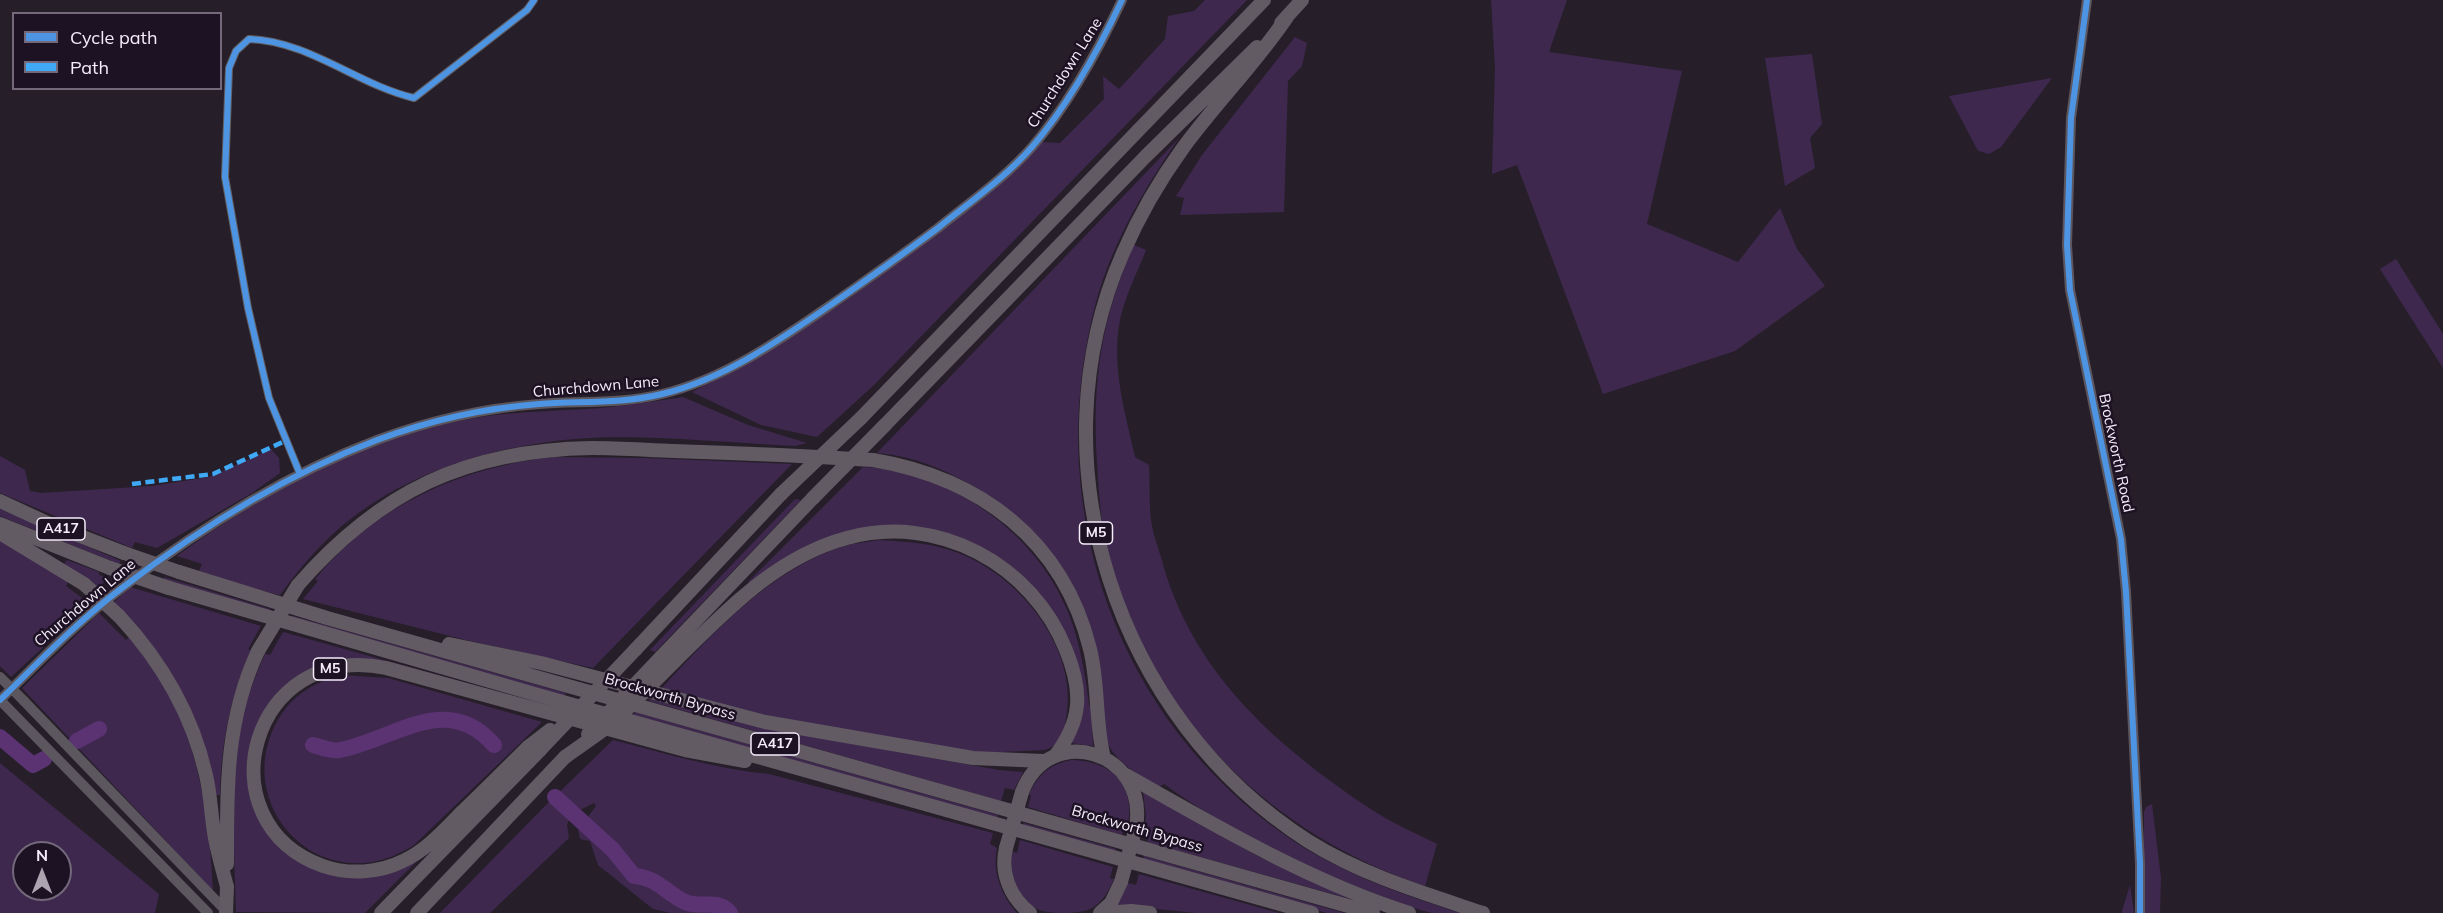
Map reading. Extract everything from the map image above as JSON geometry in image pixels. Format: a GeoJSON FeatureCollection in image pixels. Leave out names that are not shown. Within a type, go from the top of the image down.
{"type":"FeatureCollection","features":[{"type":"Feature","properties":{"kind":"highway","name":"M5"},"geometry":{"type":"LineString","coordinates":[[829,777],[685,750],[401,671],[378,666],[343,665],[315,674],[294,686],[277,703],[264,724],[256,748],[255,786],[261,807],[283,840],[301,855],[332,869],[360,872],[402,862],[437,837],[534,749],[585,701],[781,494],[861,417],[1264,0]]}},
{"type":"Feature","properties":{"kind":"highway","name":"M5"},"geometry":{"type":"LineString","coordinates":[[417,913],[813,498],[1146,156],[1302,0]]}},
{"type":"Feature","properties":{"kind":"highway","name":"M5"},"geometry":{"type":"LineString","coordinates":[[1287,17],[1266,48],[1173,162],[1143,213],[1116,271],[1095,344],[1087,404],[1087,466],[1096,535],[1113,596],[1140,657],[1173,710],[1215,762],[1275,817],[1324,850],[1396,884],[1483,913]]}},
{"type":"Feature","properties":{"kind":"highway"},"geometry":{"type":"LineString","coordinates":[[227,913],[226,807],[229,749],[243,689],[258,651],[298,585],[333,546],[387,504],[446,474],[504,457],[592,448],[873,460],[905,465],[962,486],[988,501],[1031,538],[1071,596],[1087,640],[1095,680],[1104,758]]}},
{"type":"Feature","properties":{"kind":"highway","name":"Brockworth Bypass"},"geometry":{"type":"LineString","coordinates":[[0,501],[52,525],[124,553],[327,618],[1372,913]]}},
{"type":"Feature","properties":{"kind":"highway","name":"A417"},"geometry":{"type":"LineString","coordinates":[[0,524],[110,568],[169,588],[352,642],[1312,913]]}},
{"type":"Feature","properties":{"kind":"highway","name":"M5"},"geometry":{"type":"LineString","coordinates":[[566,758],[613,723],[748,591],[804,555],[833,542],[861,535],[898,532],[932,536],[963,545],[1003,567],[1034,596],[1056,629],[1072,669],[1078,700],[1074,725],[1049,758]]}},
{"type":"Feature","properties":{"kind":"highway"},"geometry":{"type":"LineString","coordinates":[[0,533],[84,584],[119,616],[143,642],[160,666],[190,725],[206,777],[215,839],[226,887]]}},
{"type":"Feature","properties":{"kind":"highway"},"geometry":{"type":"LineString","coordinates":[[327,618],[541,663],[765,722],[973,758],[1049,758],[1081,753],[1104,758],[1126,775],[1279,861],[1335,886],[1409,913]]}},
{"type":"Feature","properties":{"kind":"highway","name":"M5"},"geometry":{"type":"LineString","coordinates":[[381,913],[534,749]]}},
{"type":"Feature","properties":{"kind":"highway"},"geometry":{"type":"LineString","coordinates":[[1027,911],[1012,893],[1006,880],[1004,865],[1006,848],[1022,792],[1029,778],[1049,758]]}},
{"type":"Feature","properties":{"kind":"highway"},"geometry":{"type":"LineString","coordinates":[[1100,913],[1111,903],[1121,882],[1136,827],[1138,809],[1126,775]]}},
{"type":"Feature","properties":{"kind":"highway"},"geometry":{"type":"LineString","coordinates":[[1105,913],[1131,911],[1150,913]]}},
{"type":"Feature","properties":{"kind":"street"},"geometry":{"type":"LineString","coordinates":[[300,474],[269,398],[248,308],[225,177],[229,68],[236,51],[249,39],[261,39],[287,46],[414,98],[528,10],[534,0]]}},
{"type":"Feature","properties":{"kind":"street","name":"Churchdown Lane"},"geometry":{"type":"LineString","coordinates":[[0,700],[120,589],[212,524],[300,474],[366,444],[438,421],[517,406],[628,400],[656,396],[696,384],[792,332],[907,252],[1005,174],[1032,147],[1058,113],[1122,0]]}},
{"type":"Feature","properties":{"kind":"street","name":"Brockworth Road"},"geometry":{"type":"LineString","coordinates":[[2087,0],[2071,118],[2067,245],[2070,290],[2121,539],[2126,592],[2140,864],[2140,913]]}},
{"type":"Feature","properties":{"kind":"street"},"geometry":{"type":"LineString","coordinates":[[0,677],[227,913]]}},
{"type":"Feature","properties":{"kind":"street"},"geometry":{"type":"LineString","coordinates":[[0,700],[208,913]]}},
{"type":"Feature","properties":{"kind":"shaded area"},"geometry":{"type":"Polygon","coordinates":[[[1205,0],[1247,0],[874,385],[817,437],[761,425],[692,392],[765,353],[844,302],[902,260],[1042,142],[1060,143],[1104,99],[1103,76],[1119,89],[1165,39],[1168,16],[1194,11],[1205,0]]]}},
{"type":"Feature","properties":{"kind":"shaded area"},"geometry":{"type":"Polygon","coordinates":[[[1491,0],[1567,0],[1549,52],[1682,71],[1647,224],[1738,262],[1780,208],[1797,249],[1825,286],[1735,351],[1603,394],[1517,165],[1492,174],[1495,68],[1491,0]]]}},
{"type":"Feature","properties":{"kind":"shaded area"},"geometry":{"type":"Polygon","coordinates":[[[1295,37],[1307,43],[1302,66],[1288,81],[1284,212],[1180,215],[1184,198],[1176,196],[1202,155],[1295,37]]]}},
{"type":"Feature","properties":{"kind":"shaded area"},"geometry":{"type":"Polygon","coordinates":[[[1812,54],[1822,124],[1810,138],[1815,168],[1785,186],[1765,58],[1812,54]]]}},
{"type":"Feature","properties":{"kind":"shaded area"},"geometry":{"type":"Polygon","coordinates":[[[2052,78],[2001,147],[1989,154],[1978,151],[1949,96],[2052,78]]]}},
{"type":"Feature","properties":{"kind":"shaded area"},"geometry":{"type":"Polygon","coordinates":[[[1179,138],[1139,201],[1117,244],[1099,290],[1080,389],[1079,463],[1088,536],[1108,607],[1139,673],[1179,735],[1229,790],[1289,838],[1329,862],[1393,890],[1460,913],[1432,913],[1413,908],[1307,866],[1258,842],[1164,784],[1157,788],[1131,769],[1118,758],[1107,742],[1083,612],[1071,583],[1053,555],[1002,505],[971,485],[940,469],[908,458],[877,453],[1179,138]]]}},
{"type":"Feature","properties":{"kind":"shaded area"},"geometry":{"type":"Polygon","coordinates":[[[1134,245],[1146,250],[1122,311],[1118,337],[1118,372],[1135,457],[1149,465],[1152,526],[1178,607],[1197,642],[1219,675],[1244,706],[1273,734],[1335,785],[1369,808],[1437,844],[1425,886],[1370,864],[1318,836],[1270,803],[1228,765],[1190,722],[1157,674],[1131,621],[1111,565],[1103,527],[1097,462],[1096,404],[1106,325],[1134,245]]]}},
{"type":"Feature","properties":{"kind":"shaded area"},"geometry":{"type":"Polygon","coordinates":[[[2396,259],[2443,334],[2443,368],[2380,269],[2396,259]]]}},
{"type":"Feature","properties":{"kind":"shaded area"},"geometry":{"type":"Polygon","coordinates":[[[683,397],[748,425],[807,443],[795,446],[613,437],[538,443],[464,461],[395,490],[363,510],[319,547],[280,595],[199,571],[202,564],[177,556],[211,532],[283,488],[360,452],[400,437],[440,425],[480,417],[602,408],[683,397]]]}},
{"type":"Feature","properties":{"kind":"shaded area"},"geometry":{"type":"Polygon","coordinates":[[[271,449],[279,458],[280,473],[252,493],[157,548],[135,542],[132,548],[0,493],[0,456],[25,470],[30,491],[41,493],[152,486],[209,477],[271,449]]]}},
{"type":"Feature","properties":{"kind":"shaded area"},"geometry":{"type":"Polygon","coordinates":[[[553,457],[792,464],[593,668],[466,640],[303,599],[318,581],[315,579],[339,553],[365,530],[392,511],[452,481],[518,462],[553,457]]]}},
{"type":"Feature","properties":{"kind":"shaded area"},"geometry":{"type":"Polygon","coordinates":[[[863,467],[895,471],[927,480],[957,493],[1011,531],[1034,555],[1053,582],[1068,612],[1076,635],[1091,706],[1093,746],[1071,743],[1078,727],[1060,629],[983,550],[861,531],[751,585],[748,582],[863,467]]]}},
{"type":"Feature","properties":{"kind":"shaded area"},"geometry":{"type":"Polygon","coordinates":[[[795,499],[801,500],[655,652],[650,650],[795,499]]]}},
{"type":"Feature","properties":{"kind":"shaded area"},"geometry":{"type":"Polygon","coordinates":[[[0,509],[121,561],[119,564],[0,516],[0,509]]]}},
{"type":"Feature","properties":{"kind":"shaded area"},"geometry":{"type":"Polygon","coordinates":[[[880,540],[928,545],[963,555],[995,573],[1032,607],[1058,651],[1065,675],[1068,699],[1065,724],[1069,727],[1054,746],[1045,750],[978,753],[770,717],[661,689],[722,626],[767,587],[817,557],[844,546],[880,540]]]}},
{"type":"Feature","properties":{"kind":"shaded area"},"geometry":{"type":"Polygon","coordinates":[[[0,541],[69,580],[66,586],[90,604],[11,677],[0,666],[0,541]]]}},
{"type":"Feature","properties":{"kind":"shaded area"},"geometry":{"type":"Polygon","coordinates":[[[67,560],[109,578],[97,588],[63,565],[67,560]]]}},
{"type":"Feature","properties":{"kind":"shaded area"},"geometry":{"type":"Polygon","coordinates":[[[164,577],[270,609],[269,613],[164,580],[164,577]]]}},
{"type":"Feature","properties":{"kind":"shaded area"},"geometry":{"type":"Polygon","coordinates":[[[130,587],[261,626],[248,649],[251,650],[232,703],[222,757],[220,795],[214,795],[202,749],[113,603],[130,587]]]}},
{"type":"Feature","properties":{"kind":"shaded area"},"geometry":{"type":"Polygon","coordinates":[[[99,613],[126,640],[130,636],[154,670],[175,707],[192,751],[203,797],[210,844],[213,891],[22,688],[99,613]]]}},
{"type":"Feature","properties":{"kind":"shaded area"},"geometry":{"type":"Polygon","coordinates":[[[293,616],[566,693],[564,696],[292,618],[293,616]]]}},
{"type":"Feature","properties":{"kind":"shaded area"},"geometry":{"type":"Polygon","coordinates":[[[283,632],[553,707],[385,663],[309,672],[252,742],[270,832],[344,875],[427,851],[365,913],[236,912],[233,800],[239,733],[250,693],[265,654],[270,655],[283,632]]]}},
{"type":"Feature","properties":{"kind":"shaded area"},"geometry":{"type":"Polygon","coordinates":[[[340,675],[388,678],[542,722],[414,845],[378,861],[347,863],[323,857],[303,845],[286,830],[274,810],[266,788],[265,764],[269,740],[278,719],[287,707],[307,689],[340,675]]]}},
{"type":"Feature","properties":{"kind":"shaded area"},"geometry":{"type":"Polygon","coordinates":[[[650,699],[763,728],[999,770],[1023,772],[1014,790],[1005,788],[1001,801],[649,701],[650,699]]]}},
{"type":"Feature","properties":{"kind":"shaded area"},"geometry":{"type":"Polygon","coordinates":[[[635,712],[998,815],[997,819],[633,715],[635,712]]]}},
{"type":"Feature","properties":{"kind":"shaded area"},"geometry":{"type":"Polygon","coordinates":[[[613,740],[710,764],[769,774],[993,833],[990,844],[997,848],[996,866],[999,883],[1006,899],[1017,913],[671,913],[653,909],[598,865],[590,841],[580,839],[578,830],[596,806],[594,803],[578,811],[570,807],[567,810],[570,816],[567,825],[569,838],[490,913],[440,913],[613,740]]]}},
{"type":"Feature","properties":{"kind":"shaded area"},"geometry":{"type":"Polygon","coordinates":[[[1072,760],[1086,761],[1109,770],[1124,787],[1129,811],[1128,825],[1125,824],[1122,835],[1028,807],[1031,796],[1029,794],[1041,776],[1051,767],[1072,760]]]}},
{"type":"Feature","properties":{"kind":"shaded area"},"geometry":{"type":"Polygon","coordinates":[[[0,763],[159,894],[155,913],[0,913],[0,763]]]}},
{"type":"Feature","properties":{"kind":"shaded area"},"geometry":{"type":"Polygon","coordinates":[[[1143,791],[1257,856],[1379,907],[1147,842],[1151,831],[1144,829],[1146,817],[1143,791]]]}},
{"type":"Feature","properties":{"kind":"shaded area"},"geometry":{"type":"Polygon","coordinates":[[[2152,804],[2161,878],[2160,913],[2144,913],[2144,812],[2146,807],[2152,804]]]}},
{"type":"Feature","properties":{"kind":"shaded area"},"geometry":{"type":"Polygon","coordinates":[[[1024,823],[1116,849],[1114,851],[1023,827],[1024,823]]]}},
{"type":"Feature","properties":{"kind":"shaded area"},"geometry":{"type":"Polygon","coordinates":[[[1020,840],[1113,867],[1110,878],[1114,879],[1099,903],[1088,910],[1061,913],[1036,909],[1020,896],[1012,876],[1011,851],[1017,853],[1020,840]]]}},
{"type":"Feature","properties":{"kind":"shaded area"},"geometry":{"type":"Polygon","coordinates":[[[1144,856],[1344,913],[1327,913],[1143,859],[1144,856]]]}},
{"type":"Feature","properties":{"kind":"shaded area"},"geometry":{"type":"Polygon","coordinates":[[[1139,874],[1279,913],[1196,913],[1117,905],[1128,883],[1136,885],[1139,874]]]}},
{"type":"Feature","properties":{"kind":"shaded area"},"geometry":{"type":"Polygon","coordinates":[[[2130,885],[2134,913],[2122,913],[2122,911],[2130,885]]]}},
{"type":"Feature","properties":{"kind":"waterway"},"geometry":{"type":"LineString","coordinates":[[313,745],[330,750],[340,750],[420,723],[439,720],[458,721],[476,729],[494,745]]}},
{"type":"Feature","properties":{"kind":"waterway"},"geometry":{"type":"LineString","coordinates":[[77,741],[99,729]]}},
{"type":"Feature","properties":{"kind":"waterway"},"geometry":{"type":"LineString","coordinates":[[0,737],[33,765],[44,759]]}},
{"type":"Feature","properties":{"kind":"waterway"},"geometry":{"type":"LineString","coordinates":[[555,797],[613,850],[634,876],[655,882],[685,902],[720,906],[730,913]]}},
{"type":"Feature","properties":{"kind":"marked path"},"geometry":{"type":"LineString","coordinates":[[132,484],[213,474],[285,441]]}},
{"type":"Feature","properties":{"kind":"cycle path"},"geometry":{"type":"LineString","coordinates":[[300,474],[269,398],[248,308],[225,177],[229,68],[236,51],[249,39],[292,47],[373,84],[414,98],[527,10],[534,0]]}},
{"type":"Feature","properties":{"kind":"cycle path"},"geometry":{"type":"LineString","coordinates":[[0,700],[59,642],[122,588],[213,524],[309,469],[377,440],[457,416],[519,406],[601,402],[662,394],[707,379],[772,344],[938,228],[1022,158],[1046,130],[1070,95],[1093,58],[1122,0]]}},
{"type":"Feature","properties":{"kind":"cycle path"},"geometry":{"type":"LineString","coordinates":[[2087,0],[2071,118],[2067,245],[2070,290],[2121,539],[2126,592],[2140,864],[2140,913]]}}]}
